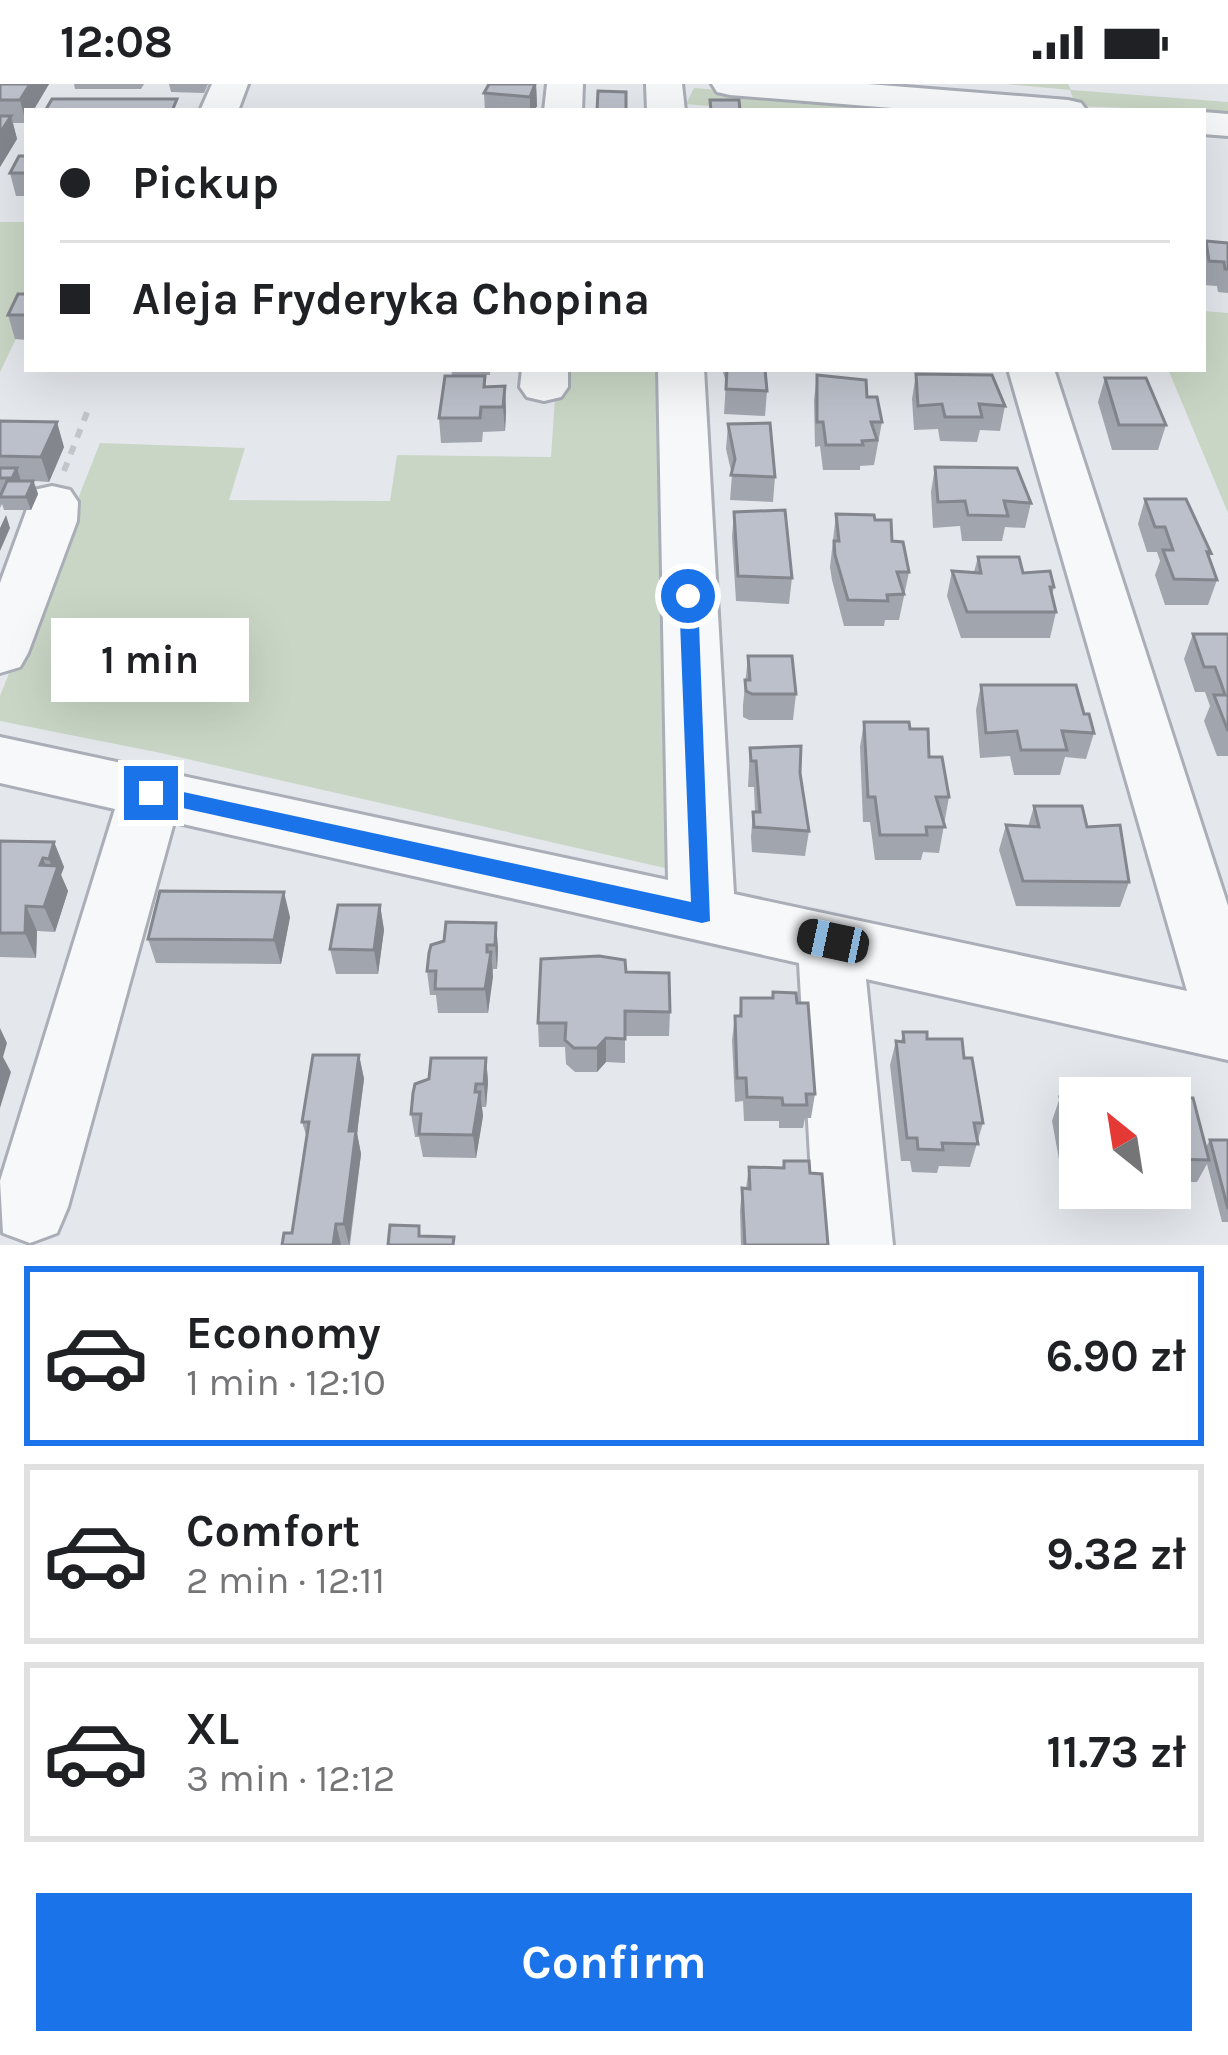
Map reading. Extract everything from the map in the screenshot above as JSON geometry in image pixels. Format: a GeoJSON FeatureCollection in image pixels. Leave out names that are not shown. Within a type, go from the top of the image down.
{"type":"FeatureCollection","features":[{"type":"Feature","properties":{"kind":"street"},"geometry":{"type":"LineString","coordinates":[[730,84],[1041,108]]}},
{"type":"Feature","properties":{"kind":"street"},"geometry":{"type":"LineString","coordinates":[[681,372],[702,914]]}},
{"type":"Feature","properties":{"kind":"street"},"geometry":{"type":"LineString","coordinates":[[1032,372],[1228,1013]]}},
{"type":"Feature","properties":{"kind":"street"},"geometry":{"type":"LineString","coordinates":[[0,653],[51,521],[52,502]]}},
{"type":"Feature","properties":{"kind":"street"},"geometry":{"type":"LineString","coordinates":[[0,760],[1228,1030]]}},
{"type":"Feature","properties":{"kind":"street"},"geometry":{"type":"LineString","coordinates":[[31,1207],[151,793]]}},
{"type":"Feature","properties":{"kind":"street"},"geometry":{"type":"LineString","coordinates":[[833,941],[832,992],[854,1245]]}},
{"type":"Feature","properties":{"kind":"path"},"geometry":{"type":"LineString","coordinates":[[52,502],[88,410]]}},
{"type":"Feature","properties":{"kind":"green space"},"geometry":{"type":"Polygon","coordinates":[[[1006,84],[1068,84],[1071,90],[1228,102],[1228,119],[1206,117],[1206,108],[1076,106],[1070,90],[1006,84]]]}},
{"type":"Feature","properties":{"kind":"green space"},"geometry":{"type":"Polygon","coordinates":[[[694,88],[939,108],[732,108],[686,104],[694,88]]]}},
{"type":"Feature","properties":{"kind":"green space"},"geometry":{"type":"Polygon","coordinates":[[[0,222],[24,222],[24,322],[0,372],[0,222]]]}},
{"type":"Feature","properties":{"kind":"green space"},"geometry":{"type":"Polygon","coordinates":[[[1206,311],[1228,313],[1228,513],[1169,372],[1206,372],[1206,311]]]}},
{"type":"Feature","properties":{"kind":"green space"},"geometry":{"type":"Polygon","coordinates":[[[557,372],[673,372],[687,873],[0,721],[0,696],[100,443],[245,448],[229,500],[390,501],[397,455],[551,457],[557,372]]]}},
{"type":"Feature","properties":{"kind":"building"},"geometry":{"type":"Polygon","coordinates":[[[0,84],[30,84],[20,100],[0,100],[0,84]]]}},
{"type":"Feature","properties":{"kind":"building"},"geometry":{"type":"Polygon","coordinates":[[[489,84],[535,84],[530,97],[484,93],[489,84]]]}},
{"type":"Feature","properties":{"kind":"building"},"geometry":{"type":"Polygon","coordinates":[[[598,91],[626,92],[626,108],[597,108],[598,91]]]}},
{"type":"Feature","properties":{"kind":"building"},"geometry":{"type":"Polygon","coordinates":[[[52,99],[177,99],[173,108],[47,108],[52,99]]]}},
{"type":"Feature","properties":{"kind":"building"},"geometry":{"type":"Polygon","coordinates":[[[710,100],[739,100],[740,108],[711,108],[710,100]]]}},
{"type":"Feature","properties":{"kind":"building"},"geometry":{"type":"Polygon","coordinates":[[[0,116],[11,116],[0,133],[0,116]]]}},
{"type":"Feature","properties":{"kind":"building"},"geometry":{"type":"Polygon","coordinates":[[[19,156],[24,156],[24,173],[10,173],[19,156]]]}},
{"type":"Feature","properties":{"kind":"building"},"geometry":{"type":"Polygon","coordinates":[[[1206,241],[1228,243],[1228,269],[1224,262],[1209,261],[1206,241]]]}},
{"type":"Feature","properties":{"kind":"building"},"geometry":{"type":"Polygon","coordinates":[[[18,294],[24,294],[24,315],[8,315],[18,294]]]}},
{"type":"Feature","properties":{"kind":"building"},"geometry":{"type":"Polygon","coordinates":[[[727,372],[765,372],[767,391],[726,389],[727,372]]]}},
{"type":"Feature","properties":{"kind":"building"},"geometry":{"type":"Polygon","coordinates":[[[916,374],[992,375],[1005,406],[979,404],[982,417],[945,417],[942,404],[918,406],[916,374]]]}},
{"type":"Feature","properties":{"kind":"building"},"geometry":{"type":"Polygon","coordinates":[[[817,375],[866,380],[867,397],[877,397],[882,422],[871,422],[877,440],[862,441],[863,445],[826,445],[823,422],[817,422],[817,375]]]}},
{"type":"Feature","properties":{"kind":"building"},"geometry":{"type":"Polygon","coordinates":[[[445,376],[485,376],[484,387],[505,386],[503,407],[481,407],[480,418],[439,418],[445,376]]]}},
{"type":"Feature","properties":{"kind":"building"},"geometry":{"type":"Polygon","coordinates":[[[1105,378],[1146,378],[1166,425],[1119,425],[1105,378]]]}},
{"type":"Feature","properties":{"kind":"building"},"geometry":{"type":"Polygon","coordinates":[[[0,421],[57,422],[41,457],[0,456],[0,421]]]}},
{"type":"Feature","properties":{"kind":"building"},"geometry":{"type":"Polygon","coordinates":[[[770,423],[775,477],[731,475],[735,459],[728,424],[770,423]]]}},
{"type":"Feature","properties":{"kind":"building"},"geometry":{"type":"Polygon","coordinates":[[[935,467],[1017,468],[1031,503],[1004,501],[1008,516],[968,515],[965,501],[938,502],[935,467]]]}},
{"type":"Feature","properties":{"kind":"building"},"geometry":{"type":"Polygon","coordinates":[[[0,468],[17,468],[12,478],[0,478],[0,468]]]}},
{"type":"Feature","properties":{"kind":"building"},"geometry":{"type":"Polygon","coordinates":[[[7,481],[33,481],[26,497],[0,497],[7,481]]]}},
{"type":"Feature","properties":{"kind":"building"},"geometry":{"type":"Polygon","coordinates":[[[1145,499],[1186,499],[1211,553],[1207,552],[1217,580],[1174,579],[1163,550],[1173,550],[1165,527],[1155,527],[1145,499]]]}},
{"type":"Feature","properties":{"kind":"building"},"geometry":{"type":"Polygon","coordinates":[[[785,510],[792,578],[738,576],[734,512],[785,510]]]}},
{"type":"Feature","properties":{"kind":"building"},"geometry":{"type":"Polygon","coordinates":[[[836,514],[891,520],[892,541],[903,542],[909,572],[897,572],[904,594],[887,595],[888,601],[848,600],[835,555],[834,541],[839,541],[836,514]]]}},
{"type":"Feature","properties":{"kind":"building"},"geometry":{"type":"Polygon","coordinates":[[[978,557],[1019,557],[1023,573],[1050,571],[1056,612],[967,612],[952,571],[981,573],[978,557]]]}},
{"type":"Feature","properties":{"kind":"building"},"geometry":{"type":"Polygon","coordinates":[[[1193,634],[1228,634],[1228,731],[1214,695],[1225,695],[1221,683],[1215,667],[1204,667],[1193,634]]]}},
{"type":"Feature","properties":{"kind":"building"},"geometry":{"type":"Polygon","coordinates":[[[748,656],[792,656],[796,694],[746,691],[748,656]]]}},
{"type":"Feature","properties":{"kind":"building"},"geometry":{"type":"Polygon","coordinates":[[[981,685],[1076,685],[1094,733],[1062,731],[1067,750],[1021,750],[1017,731],[986,733],[981,685]]]}},
{"type":"Feature","properties":{"kind":"building"},"geometry":{"type":"Polygon","coordinates":[[[864,722],[909,722],[910,729],[928,729],[929,757],[942,757],[949,797],[936,797],[945,827],[926,827],[927,835],[880,835],[875,797],[868,797],[864,722]]]}},
{"type":"Feature","properties":{"kind":"building"},"geometry":{"type":"Polygon","coordinates":[[[801,746],[809,831],[754,827],[753,812],[760,812],[756,761],[751,761],[750,748],[801,746]]]}},
{"type":"Feature","properties":{"kind":"building"},"geometry":{"type":"Polygon","coordinates":[[[1034,806],[1082,806],[1087,827],[1120,825],[1129,882],[1023,881],[1006,825],[1039,827],[1034,806]]]}},
{"type":"Feature","properties":{"kind":"building"},"geometry":{"type":"Polygon","coordinates":[[[0,841],[54,842],[49,859],[43,858],[40,865],[58,866],[44,907],[26,906],[25,933],[0,933],[0,841]]]}},
{"type":"Feature","properties":{"kind":"building"},"geometry":{"type":"Polygon","coordinates":[[[160,891],[284,892],[274,940],[148,939],[160,891]]]}},
{"type":"Feature","properties":{"kind":"building"},"geometry":{"type":"Polygon","coordinates":[[[338,905],[380,905],[374,950],[330,949],[338,905]]]}},
{"type":"Feature","properties":{"kind":"building"},"geometry":{"type":"Polygon","coordinates":[[[446,922],[496,923],[495,945],[487,945],[491,952],[485,989],[435,989],[436,971],[427,971],[429,953],[431,945],[444,941],[446,922]]]}},
{"type":"Feature","properties":{"kind":"building"},"geometry":{"type":"Polygon","coordinates":[[[599,956],[625,960],[626,972],[669,973],[670,1012],[625,1011],[625,1039],[606,1038],[597,1048],[574,1048],[565,1040],[566,1023],[538,1023],[541,959],[599,956]]]}},
{"type":"Feature","properties":{"kind":"building"},"geometry":{"type":"Polygon","coordinates":[[[773,992],[796,993],[797,1003],[808,1003],[815,1094],[806,1094],[807,1105],[783,1105],[782,1098],[747,1097],[746,1078],[737,1078],[735,1016],[741,1016],[741,998],[773,998],[773,992]]]}},
{"type":"Feature","properties":{"kind":"building"},"geometry":{"type":"Polygon","coordinates":[[[903,1032],[927,1032],[927,1039],[962,1039],[964,1058],[972,1058],[983,1123],[974,1123],[978,1144],[942,1143],[943,1150],[918,1149],[917,1138],[907,1138],[896,1041],[904,1042],[903,1032]]]}},
{"type":"Feature","properties":{"kind":"building"},"geometry":{"type":"Polygon","coordinates":[[[313,1055],[359,1055],[349,1131],[356,1131],[344,1224],[336,1224],[333,1245],[282,1245],[284,1233],[292,1233],[309,1122],[302,1122],[313,1055]]]}},
{"type":"Feature","properties":{"kind":"building"},"geometry":{"type":"Polygon","coordinates":[[[431,1058],[486,1058],[484,1084],[476,1084],[475,1092],[480,1092],[473,1135],[419,1134],[421,1114],[411,1114],[413,1093],[415,1084],[429,1079],[431,1058]]]}},
{"type":"Feature","properties":{"kind":"building"},"geometry":{"type":"Polygon","coordinates":[[[1191,1098],[1193,1098],[1209,1160],[1191,1160],[1191,1098]]]}},
{"type":"Feature","properties":{"kind":"building"},"geometry":{"type":"Polygon","coordinates":[[[1210,1140],[1228,1140],[1228,1209],[1210,1140]]]}},
{"type":"Feature","properties":{"kind":"building"},"geometry":{"type":"Polygon","coordinates":[[[784,1161],[809,1161],[810,1173],[822,1174],[828,1245],[745,1245],[742,1188],[750,1189],[749,1167],[784,1168],[784,1161]]]}},
{"type":"Feature","properties":{"kind":"building"},"geometry":{"type":"Polygon","coordinates":[[[390,1225],[419,1226],[419,1236],[454,1237],[453,1245],[388,1245],[390,1225]]]}},
{"type":"Feature","properties":{"kind":"route"},"geometry":{"type":"LineString","coordinates":[[151,793],[702,914],[688,596]]}}]}
